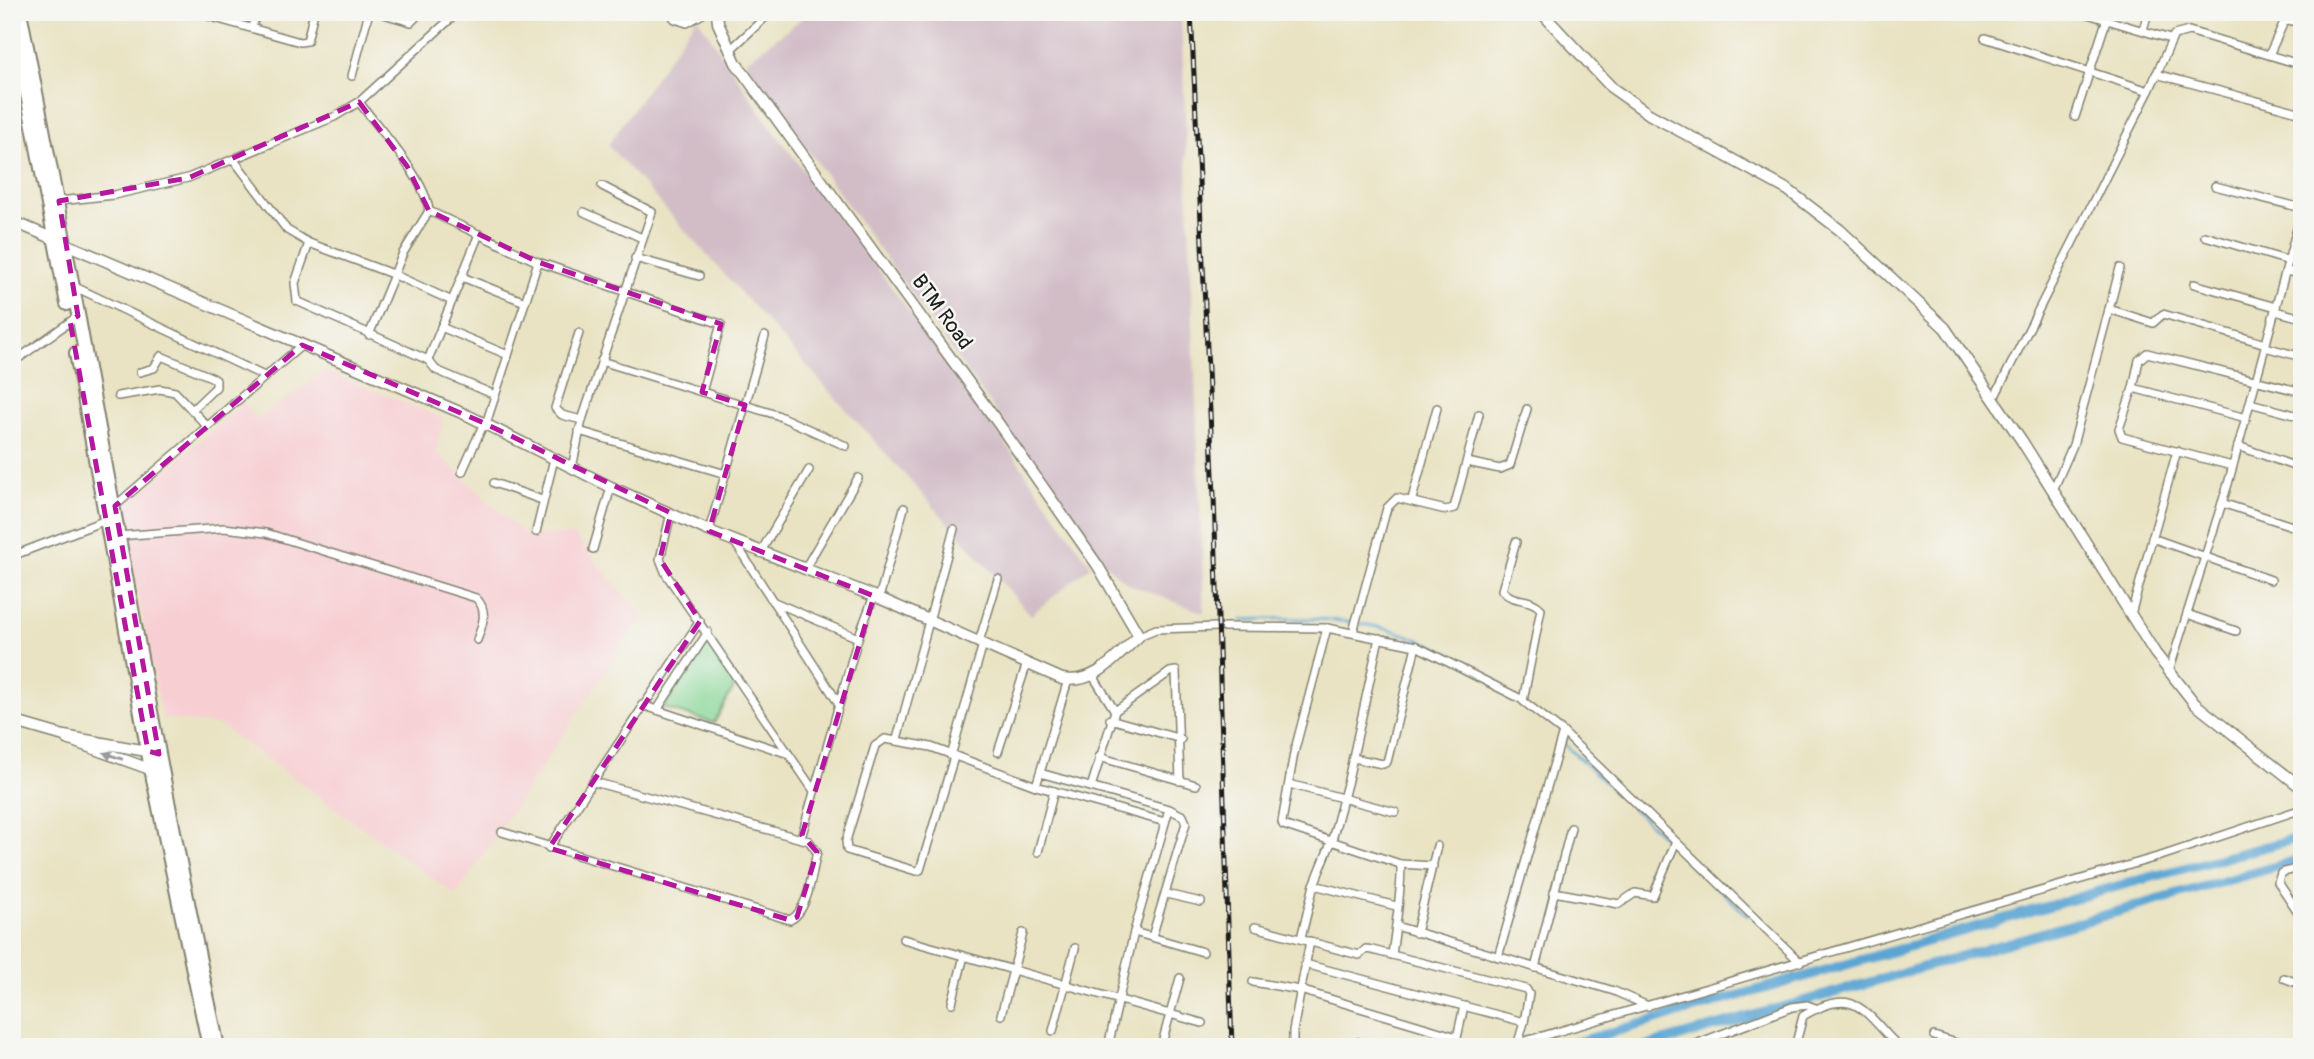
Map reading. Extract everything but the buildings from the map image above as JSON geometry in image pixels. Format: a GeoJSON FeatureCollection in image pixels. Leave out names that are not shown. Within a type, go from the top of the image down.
{"type":"FeatureCollection","features":[{"type":"Feature","properties":{"kind":"highway"},"geometry":{"type":"LineString","coordinates":[[20,12],[59,201],[74,318],[107,520],[154,752]]}},
{"type":"Feature","properties":{"kind":"highway"},"geometry":{"type":"LineString","coordinates":[[12,16],[73,286],[74,318],[115,506],[157,772],[209,1047]]}},
{"type":"Feature","properties":{"kind":"highway"},"geometry":{"type":"LineString","coordinates":[[157,772],[218,1047]]}},
{"type":"Feature","properties":{"kind":"street"},"geometry":{"type":"LineString","coordinates":[[95,12],[110,16]]}},
{"type":"Feature","properties":{"kind":"street"},"geometry":{"type":"LineString","coordinates":[[252,28],[256,12]]}},
{"type":"Feature","properties":{"kind":"street"},"geometry":{"type":"LineString","coordinates":[[197,13],[304,42],[314,12]]}},
{"type":"Feature","properties":{"kind":"street"},"geometry":{"type":"LineString","coordinates":[[352,76],[369,12]]}},
{"type":"Feature","properties":{"kind":"street"},"geometry":{"type":"LineString","coordinates":[[377,12],[411,22],[421,12]]}},
{"type":"Feature","properties":{"kind":"street"},"geometry":{"type":"LineString","coordinates":[[670,12],[675,19],[687,23],[706,12]]}},
{"type":"Feature","properties":{"kind":"street","name":"BTM Road"},"geometry":{"type":"LineString","coordinates":[[717,12],[729,51],[1083,544],[1139,636]]}},
{"type":"Feature","properties":{"kind":"street"},"geometry":{"type":"LineString","coordinates":[[729,51],[771,12]]}},
{"type":"Feature","properties":{"kind":"street"},"geometry":{"type":"LineString","coordinates":[[1541,12],[1612,88],[1649,114],[1788,190],[1840,230],[1945,328],[2169,671],[2195,704],[2221,727],[2302,788]]}},
{"type":"Feature","properties":{"kind":"street"},"geometry":{"type":"LineString","coordinates":[[2081,12],[2108,16],[2170,39]]}},
{"type":"Feature","properties":{"kind":"street"},"geometry":{"type":"LineString","coordinates":[[2143,30],[2148,12]]}},
{"type":"Feature","properties":{"kind":"street"},"geometry":{"type":"LineString","coordinates":[[59,201],[152,188],[234,160],[334,117],[359,102],[453,14]]}},
{"type":"Feature","properties":{"kind":"street"},"geometry":{"type":"LineString","coordinates":[[2075,117],[2108,16]]}},
{"type":"Feature","properties":{"kind":"street"},"geometry":{"type":"LineString","coordinates":[[2269,55],[2284,22],[2300,17]]}},
{"type":"Feature","properties":{"kind":"street"},"geometry":{"type":"LineString","coordinates":[[1993,401],[2148,91],[2170,39],[2180,31],[2189,31],[2302,65]]}},
{"type":"Feature","properties":{"kind":"street"},"geometry":{"type":"LineString","coordinates":[[1985,38],[2148,91]]}},
{"type":"Feature","properties":{"kind":"street"},"geometry":{"type":"LineString","coordinates":[[2156,74],[2302,113]]}},
{"type":"Feature","properties":{"kind":"street"},"geometry":{"type":"LineString","coordinates":[[359,102],[407,166],[428,199],[429,211],[403,253],[369,335]]}},
{"type":"Feature","properties":{"kind":"street"},"geometry":{"type":"LineString","coordinates":[[234,160],[287,230],[309,243],[395,275],[452,301]]}},
{"type":"Feature","properties":{"kind":"street"},"geometry":{"type":"LineString","coordinates":[[572,468],[582,420],[635,258],[652,216],[650,209],[601,186]]}},
{"type":"Feature","properties":{"kind":"street"},"geometry":{"type":"LineString","coordinates":[[2169,671],[2222,503],[2265,345],[2299,235],[2302,209],[2215,186]]}},
{"type":"Feature","properties":{"kind":"street"},"geometry":{"type":"LineString","coordinates":[[429,211],[538,261],[721,324],[702,392]]}},
{"type":"Feature","properties":{"kind":"street"},"geometry":{"type":"LineString","coordinates":[[584,212],[642,238]]}},
{"type":"Feature","properties":{"kind":"street"},"geometry":{"type":"LineString","coordinates":[[12,221],[485,423],[611,487],[709,531],[876,597],[1068,680],[1077,682],[1093,676],[1139,636],[1156,629],[1327,628],[1355,625],[1379,638],[1416,646],[1522,700],[1563,732],[1675,844],[1800,962]]}},
{"type":"Feature","properties":{"kind":"street"},"geometry":{"type":"LineString","coordinates":[[428,360],[479,234]]}},
{"type":"Feature","properties":{"kind":"street"},"geometry":{"type":"LineString","coordinates":[[2204,236],[2290,261]]}},
{"type":"Feature","properties":{"kind":"street"},"geometry":{"type":"LineString","coordinates":[[309,243],[295,284],[297,301],[428,360],[443,374],[495,395]]}},
{"type":"Feature","properties":{"kind":"street"},"geometry":{"type":"LineString","coordinates":[[635,258],[699,276]]}},
{"type":"Feature","properties":{"kind":"street"},"geometry":{"type":"LineString","coordinates":[[462,472],[485,423],[538,261]]}},
{"type":"Feature","properties":{"kind":"street"},"geometry":{"type":"LineString","coordinates":[[2053,490],[2073,445],[2120,268]]}},
{"type":"Feature","properties":{"kind":"street"},"geometry":{"type":"LineString","coordinates":[[2287,271],[2302,275]]}},
{"type":"Feature","properties":{"kind":"street"},"geometry":{"type":"LineString","coordinates":[[462,277],[525,302]]}},
{"type":"Feature","properties":{"kind":"street"},"geometry":{"type":"LineString","coordinates":[[2194,284],[2302,318]]}},
{"type":"Feature","properties":{"kind":"street"},"geometry":{"type":"LineString","coordinates":[[73,286],[264,376]]}},
{"type":"Feature","properties":{"kind":"street"},"geometry":{"type":"LineString","coordinates":[[2109,309],[2153,323],[2161,314],[2302,357]]}},
{"type":"Feature","properties":{"kind":"street"},"geometry":{"type":"LineString","coordinates":[[12,363],[74,318]]}},
{"type":"Feature","properties":{"kind":"street"},"geometry":{"type":"LineString","coordinates":[[441,327],[508,355]]}},
{"type":"Feature","properties":{"kind":"street"},"geometry":{"type":"LineString","coordinates":[[579,332],[555,408],[562,415],[582,420]]}},
{"type":"Feature","properties":{"kind":"street"},"geometry":{"type":"LineString","coordinates":[[709,531],[765,335]]}},
{"type":"Feature","properties":{"kind":"street"},"geometry":{"type":"LineString","coordinates":[[115,506],[302,345]]}},
{"type":"Feature","properties":{"kind":"street"},"geometry":{"type":"LineString","coordinates":[[2232,467],[2119,435],[2143,353],[2302,392]]}},
{"type":"Feature","properties":{"kind":"street"},"geometry":{"type":"LineString","coordinates":[[140,372],[154,368],[161,356],[216,380],[216,387],[193,409]]}},
{"type":"Feature","properties":{"kind":"street"},"geometry":{"type":"LineString","coordinates":[[601,361],[777,415],[846,446]]}},
{"type":"Feature","properties":{"kind":"street"},"geometry":{"type":"LineString","coordinates":[[2133,388],[2246,418]]}},
{"type":"Feature","properties":{"kind":"street"},"geometry":{"type":"LineString","coordinates":[[118,396],[169,389],[176,391],[207,426]]}},
{"type":"Feature","properties":{"kind":"street"},"geometry":{"type":"LineString","coordinates":[[2250,403],[2302,417]]}},
{"type":"Feature","properties":{"kind":"street"},"geometry":{"type":"LineString","coordinates":[[1412,499],[1437,408]]}},
{"type":"Feature","properties":{"kind":"street"},"geometry":{"type":"LineString","coordinates":[[1467,462],[1500,469],[1510,465],[1527,409]]}},
{"type":"Feature","properties":{"kind":"street"},"geometry":{"type":"LineString","coordinates":[[1355,625],[1388,508],[1397,498],[1412,499],[1451,510],[1456,503],[1479,414]]}},
{"type":"Feature","properties":{"kind":"street"},"geometry":{"type":"LineString","coordinates":[[579,431],[726,474]]}},
{"type":"Feature","properties":{"kind":"street"},"geometry":{"type":"LineString","coordinates":[[2238,446],[2302,469]]}},
{"type":"Feature","properties":{"kind":"street"},"geometry":{"type":"LineString","coordinates":[[2131,614],[2177,452]]}},
{"type":"Feature","properties":{"kind":"street"},"geometry":{"type":"LineString","coordinates":[[536,532],[554,459]]}},
{"type":"Feature","properties":{"kind":"street"},"geometry":{"type":"LineString","coordinates":[[761,552],[809,470]]}},
{"type":"Feature","properties":{"kind":"street"},"geometry":{"type":"LineString","coordinates":[[804,569],[858,478]]}},
{"type":"Feature","properties":{"kind":"street"},"geometry":{"type":"LineString","coordinates":[[494,483],[542,500]]}},
{"type":"Feature","properties":{"kind":"street"},"geometry":{"type":"LineString","coordinates":[[593,549],[611,487]]}},
{"type":"Feature","properties":{"kind":"street"},"geometry":{"type":"LineString","coordinates":[[2222,503],[2292,526]]}},
{"type":"Feature","properties":{"kind":"street"},"geometry":{"type":"LineString","coordinates":[[801,838],[858,638],[876,597],[904,508]]}},
{"type":"Feature","properties":{"kind":"street"},"geometry":{"type":"LineString","coordinates":[[671,513],[660,559],[666,574],[708,632],[786,754],[814,790]]}},
{"type":"Feature","properties":{"kind":"street"},"geometry":{"type":"LineString","coordinates":[[12,556],[107,520]]}},
{"type":"Feature","properties":{"kind":"street"},"geometry":{"type":"LineString","coordinates":[[118,536],[224,528],[266,533],[476,598],[483,605],[484,617],[477,640]]}},
{"type":"Feature","properties":{"kind":"street"},"geometry":{"type":"LineString","coordinates":[[897,739],[954,529]]}},
{"type":"Feature","properties":{"kind":"street"},"geometry":{"type":"LineString","coordinates":[[2152,538],[2271,580]]}},
{"type":"Feature","properties":{"kind":"street"},"geometry":{"type":"LineString","coordinates":[[734,541],[839,704]]}},
{"type":"Feature","properties":{"kind":"street"},"geometry":{"type":"LineString","coordinates":[[1516,542],[1502,590],[1507,596],[1532,602],[1541,609],[1522,700]]}},
{"type":"Feature","properties":{"kind":"street"},"geometry":{"type":"LineString","coordinates":[[998,579],[952,756],[920,870],[853,855],[845,846],[875,746],[885,739],[931,747],[952,756],[1036,786],[1165,822]]}},
{"type":"Feature","properties":{"kind":"street"},"geometry":{"type":"LineString","coordinates":[[771,601],[858,638]]}},
{"type":"Feature","properties":{"kind":"street"},"geometry":{"type":"LineString","coordinates":[[2187,614],[2236,631]]}},
{"type":"Feature","properties":{"kind":"street"},"geometry":{"type":"LineString","coordinates":[[549,848],[700,621]]}},
{"type":"Feature","properties":{"kind":"street"},"geometry":{"type":"LineString","coordinates":[[1327,628],[1289,784],[1282,816],[1283,825],[1332,840],[1357,852],[1400,864],[1433,866]]}},
{"type":"Feature","properties":{"kind":"street"},"geometry":{"type":"LineString","coordinates":[[657,710],[708,632]]}},
{"type":"Feature","properties":{"kind":"street"},"geometry":{"type":"LineString","coordinates":[[1301,938],[1314,885],[1332,840],[1379,638]]}},
{"type":"Feature","properties":{"kind":"street"},"geometry":{"type":"LineString","coordinates":[[1353,758],[1383,764],[1387,762],[1416,646]]}},
{"type":"Feature","properties":{"kind":"street"},"geometry":{"type":"LineString","coordinates":[[998,752],[1027,663]]}},
{"type":"Feature","properties":{"kind":"street"},"geometry":{"type":"LineString","coordinates":[[1091,787],[1110,719],[1115,711],[1170,672],[1177,671],[1181,782]]}},
{"type":"Feature","properties":{"kind":"street"},"geometry":{"type":"LineString","coordinates":[[1093,676],[1115,711]]}},
{"type":"Feature","properties":{"kind":"street"},"geometry":{"type":"LineString","coordinates":[[1036,786],[1068,680]]}},
{"type":"Feature","properties":{"kind":"street"},"geometry":{"type":"LineString","coordinates":[[642,705],[786,754]]}},
{"type":"Feature","properties":{"kind":"street"},"geometry":{"type":"LineString","coordinates":[[1110,719],[1181,739]]}},
{"type":"Feature","properties":{"kind":"street"},"geometry":{"type":"LineString","coordinates":[[12,721],[64,736],[154,752]]}},
{"type":"Feature","properties":{"kind":"street"},"geometry":{"type":"LineString","coordinates":[[1498,957],[1563,732]]}},
{"type":"Feature","properties":{"kind":"street"},"geometry":{"type":"LineString","coordinates":[[64,736],[72,742],[157,772]]}},
{"type":"Feature","properties":{"kind":"street"},"geometry":{"type":"LineString","coordinates":[[1099,757],[1196,785]]}},
{"type":"Feature","properties":{"kind":"street"},"geometry":{"type":"LineString","coordinates":[[1040,773],[1169,809],[1183,816],[1186,823],[1152,937]]}},
{"type":"Feature","properties":{"kind":"street"},"geometry":{"type":"LineString","coordinates":[[502,832],[790,920],[796,917],[802,908],[817,852],[814,844],[801,838],[594,782]]}},
{"type":"Feature","properties":{"kind":"street"},"geometry":{"type":"LineString","coordinates":[[1289,784],[1395,812]]}},
{"type":"Feature","properties":{"kind":"street"},"geometry":{"type":"LineString","coordinates":[[1038,852],[1054,791]]}},
{"type":"Feature","properties":{"kind":"street"},"geometry":{"type":"LineString","coordinates":[[1108,1047],[1134,932],[1169,809]]}},
{"type":"Feature","properties":{"kind":"street"},"geometry":{"type":"LineString","coordinates":[[1505,1047],[1648,1006],[1746,974],[1800,962],[2152,858],[2302,809]]}},
{"type":"Feature","properties":{"kind":"street"},"geometry":{"type":"LineString","coordinates":[[1535,968],[1571,828]]}},
{"type":"Feature","properties":{"kind":"street"},"geometry":{"type":"LineString","coordinates":[[1554,892],[1619,904],[1635,894],[1653,896],[1675,844]]}},
{"type":"Feature","properties":{"kind":"street"},"geometry":{"type":"LineString","coordinates":[[1416,933],[1437,846]]}},
{"type":"Feature","properties":{"kind":"street"},"geometry":{"type":"LineString","coordinates":[[1392,955],[1396,906],[1403,875],[1400,864]]}},
{"type":"Feature","properties":{"kind":"street"},"geometry":{"type":"LineString","coordinates":[[2302,867],[2281,873],[2278,882],[2302,918]]}},
{"type":"Feature","properties":{"kind":"street"},"geometry":{"type":"LineString","coordinates":[[1314,885],[1396,906]]}},
{"type":"Feature","properties":{"kind":"street"},"geometry":{"type":"LineString","coordinates":[[1166,894],[1201,902]]}},
{"type":"Feature","properties":{"kind":"street"},"geometry":{"type":"LineString","coordinates":[[1396,926],[1614,991],[1648,1006]]}},
{"type":"Feature","properties":{"kind":"street"},"geometry":{"type":"LineString","coordinates":[[1255,927],[1359,955],[1368,949],[1527,990],[1524,1022],[1518,1043]]}},
{"type":"Feature","properties":{"kind":"street"},"geometry":{"type":"LineString","coordinates":[[1134,932],[1203,952]]}},
{"type":"Feature","properties":{"kind":"street"},"geometry":{"type":"LineString","coordinates":[[1001,1015],[1023,933]]}},
{"type":"Feature","properties":{"kind":"street"},"geometry":{"type":"LineString","coordinates":[[903,939],[1202,1023]]}},
{"type":"Feature","properties":{"kind":"street"},"geometry":{"type":"LineString","coordinates":[[1293,1047],[1300,990],[1310,941]]}},
{"type":"Feature","properties":{"kind":"street"},"geometry":{"type":"LineString","coordinates":[[1053,1031],[1075,948]]}},
{"type":"Feature","properties":{"kind":"street"},"geometry":{"type":"LineString","coordinates":[[952,1003],[964,956]]}},
{"type":"Feature","properties":{"kind":"street"},"geometry":{"type":"LineString","coordinates":[[1305,964],[1524,1022]]}},
{"type":"Feature","properties":{"kind":"street"},"geometry":{"type":"LineString","coordinates":[[1161,1047],[1180,978]]}},
{"type":"Feature","properties":{"kind":"street"},"geometry":{"type":"LineString","coordinates":[[2284,978],[2302,985]]}},
{"type":"Feature","properties":{"kind":"street"},"geometry":{"type":"LineString","coordinates":[[1253,982],[1300,990],[1457,1037]]}},
{"type":"Feature","properties":{"kind":"street"},"geometry":{"type":"LineString","coordinates":[[1795,1047],[1800,1019],[1818,1009],[1850,1001],[1899,1047]]}},
{"type":"Feature","properties":{"kind":"street"},"geometry":{"type":"LineString","coordinates":[[1688,1047],[1792,1007],[1807,1005],[1818,1009]]}},
{"type":"Feature","properties":{"kind":"street"},"geometry":{"type":"LineString","coordinates":[[1455,1047],[1464,1006]]}},
{"type":"Feature","properties":{"kind":"street"},"geometry":{"type":"LineString","coordinates":[[1934,1036],[1969,1047]]}},
{"type":"Feature","properties":{"kind":"highlighted area"},"geometry":{"type":"Polygon","coordinates":[[[359,102],[407,166],[429,211],[538,262],[721,324],[702,392],[745,405],[709,531],[874,596],[802,835],[817,852],[797,917],[790,920],[549,848],[700,621],[660,559],[671,513],[484,423],[302,345],[115,506],[159,754],[148,751],[70,321],[78,316],[59,201],[188,178],[359,102]]]}},
{"type":"Feature","properties":{"kind":"shaded area"},"geometry":{"type":"Polygon","coordinates":[[[810,12],[1181,12],[1204,613],[1128,584],[1104,563],[745,62],[810,12]]]}},
{"type":"Feature","properties":{"kind":"shaded area"},"geometry":{"type":"Polygon","coordinates":[[[697,17],[767,122],[958,376],[1091,566],[1031,615],[608,145],[697,17]]]}},
{"type":"Feature","properties":{"kind":"shaded area"},"geometry":{"type":"Polygon","coordinates":[[[325,371],[443,418],[436,452],[526,536],[574,535],[642,617],[456,895],[221,726],[162,718],[122,510],[243,402],[257,420],[325,371]]]}},
{"type":"Feature","properties":{"kind":"green space"},"geometry":{"type":"Polygon","coordinates":[[[707,642],[736,684],[714,723],[664,708],[707,642]]]}},
{"type":"Feature","properties":{"kind":"waterway"},"geometry":{"type":"LineString","coordinates":[[1242,620],[1311,619],[1375,626],[1435,646],[1495,682]]}},
{"type":"Feature","properties":{"kind":"waterway"},"geometry":{"type":"LineString","coordinates":[[1562,742],[1671,844]]}},
{"type":"Feature","properties":{"kind":"waterway"},"geometry":{"type":"LineString","coordinates":[[1561,1047],[2125,884],[2302,837]]}},
{"type":"Feature","properties":{"kind":"waterway"},"geometry":{"type":"LineString","coordinates":[[1676,849],[1748,916]]}},
{"type":"Feature","properties":{"kind":"waterway"},"geometry":{"type":"LineString","coordinates":[[1644,1047],[2302,859]]}},
{"type":"Feature","properties":{"kind":"railway"},"geometry":{"type":"LineString","coordinates":[[1191,12],[1214,496],[1232,1047]]}}]}
